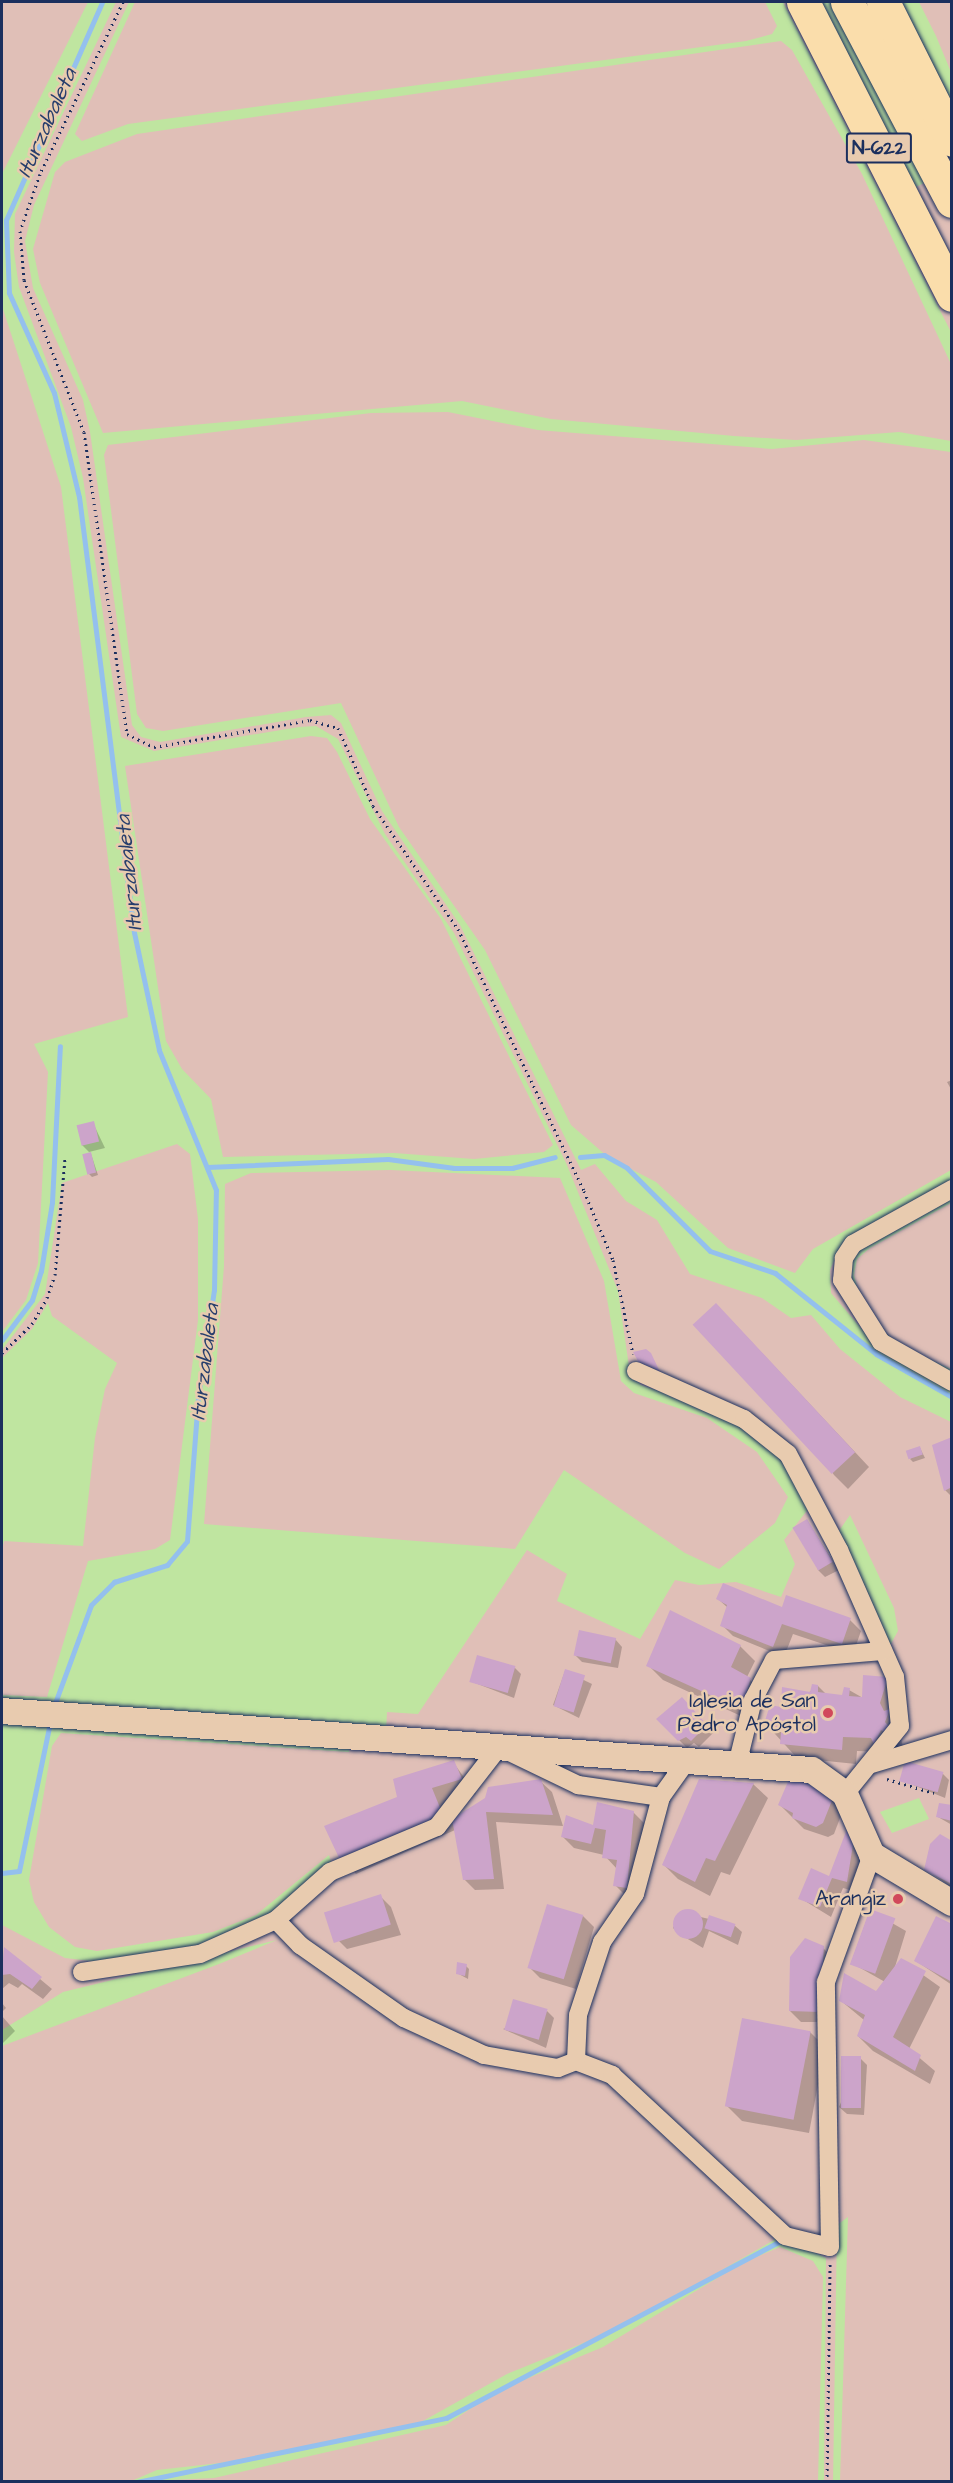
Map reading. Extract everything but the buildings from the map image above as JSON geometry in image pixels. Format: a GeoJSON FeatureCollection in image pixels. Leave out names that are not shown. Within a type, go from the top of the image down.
{"type":"FeatureCollection","features":[{"type":"Feature","properties":{"kind":"highway","name":"N-622"},"geometry":{"type":"LineString","coordinates":[[803,2],[951,295]]}},
{"type":"Feature","properties":{"kind":"highway","name":"N-622"},"geometry":{"type":"LineString","coordinates":[[847,2],[951,201]]}},
{"type":"Feature","properties":{"kind":"highway"},"geometry":{"type":"LineString","coordinates":[[883,2],[951,140]]}},
{"type":"Feature","properties":{"kind":"street"},"geometry":{"type":"LineString","coordinates":[[951,1189],[853,1244],[844,1258],[842,1280],[881,1342],[951,1382]]}},
{"type":"Feature","properties":{"kind":"street"},"geometry":{"type":"LineString","coordinates":[[636,1371],[744,1419],[788,1454],[895,1677],[900,1726],[846,1794]]}},
{"type":"Feature","properties":{"kind":"street"},"geometry":{"type":"LineString","coordinates":[[737,1765],[753,1700],[774,1660],[883,1651]]}},
{"type":"Feature","properties":{"kind":"street"},"geometry":{"type":"LineString","coordinates":[[2,1711],[812,1770],[846,1794],[872,1855],[951,1902]]}},
{"type":"Feature","properties":{"kind":"street"},"geometry":{"type":"LineString","coordinates":[[868,1769],[951,1740]]}},
{"type":"Feature","properties":{"kind":"street"},"geometry":{"type":"LineString","coordinates":[[499,1747],[578,1785],[661,1797]]}},
{"type":"Feature","properties":{"kind":"street"},"geometry":{"type":"LineString","coordinates":[[82,1972],[200,1954],[276,1920],[330,1872],[437,1827],[499,1747]]}},
{"type":"Feature","properties":{"kind":"street"},"geometry":{"type":"LineString","coordinates":[[576,2061],[578,2015],[602,1942],[634,1894],[661,1797],[686,1762]]}},
{"type":"Feature","properties":{"kind":"street"},"geometry":{"type":"LineString","coordinates":[[276,1920],[300,1945],[404,2018],[484,2055],[558,2068],[576,2061],[612,2075],[786,2236],[830,2247],[826,1982],[872,1855]]}},
{"type":"Feature","properties":{"kind":"path"},"geometry":{"type":"LineString","coordinates":[[123,2],[40,174],[20,231],[24,280],[84,432],[127,734],[154,747],[310,720],[338,728],[373,806],[458,929],[584,1191],[613,1260],[636,1371]]}},
{"type":"Feature","properties":{"kind":"path"},"geometry":{"type":"LineString","coordinates":[[2,1353],[32,1324],[55,1275],[65,1158]]}},
{"type":"Feature","properties":{"kind":"path"},"geometry":{"type":"LineString","coordinates":[[868,1769],[934,1793]]}},
{"type":"Feature","properties":{"kind":"path"},"geometry":{"type":"LineString","coordinates":[[827,2481],[830,2247]]}},
{"type":"Feature","properties":{"kind":"green space"},"geometry":{"type":"Polygon","coordinates":[[[88,2],[116,2],[15,214],[14,252],[19,287],[71,427],[83,478],[121,737],[154,751],[299,727],[316,726],[338,739],[385,834],[454,933],[567,1165],[618,1291],[630,1373],[641,1385],[724,1413],[789,1464],[809,1508],[784,1540],[795,1564],[781,1597],[736,1582],[699,1585],[675,1580],[640,1639],[557,1601],[567,1574],[527,1550],[418,1714],[387,1712],[386,1731],[2,1703],[2,1695],[47,1697],[88,1561],[155,1549],[170,1540],[198,1320],[198,1219],[190,1154],[177,1144],[62,1183],[45,1294],[2,1350],[2,1332],[26,1300],[38,1263],[48,1072],[34,1044],[128,1017],[61,487],[2,306],[2,174],[88,2]],[[311,736],[125,766],[166,1041],[182,1069],[211,1099],[223,1157],[394,1153],[474,1159],[544,1152],[553,1145],[441,919],[370,819],[337,752],[327,738],[311,736]],[[390,1170],[251,1173],[225,1184],[224,1266],[204,1524],[515,1549],[564,1470],[685,1553],[719,1569],[775,1523],[788,1497],[757,1452],[707,1418],[634,1393],[621,1381],[604,1281],[560,1178],[390,1170]]]}},
{"type":"Feature","properties":{"kind":"green space"},"geometry":{"type":"Polygon","coordinates":[[[129,2],[135,2],[75,134],[82,141],[128,124],[746,41],[772,34],[777,26],[765,2],[783,2],[951,332],[951,364],[862,174],[792,50],[781,41],[137,134],[65,162],[55,172],[33,249],[40,283],[103,433],[462,401],[551,419],[734,436],[796,440],[899,432],[951,441],[951,452],[864,440],[772,449],[538,430],[448,412],[371,413],[108,445],[104,455],[137,714],[146,728],[163,731],[341,703],[399,827],[485,950],[571,1125],[608,1157],[656,1182],[728,1248],[795,1273],[813,1249],[951,1170],[951,1186],[838,1252],[830,1270],[831,1293],[878,1348],[951,1387],[951,1422],[900,1397],[840,1349],[811,1315],[791,1318],[762,1298],[690,1274],[657,1220],[626,1201],[595,1164],[581,1170],[460,925],[382,811],[341,723],[331,715],[306,717],[160,742],[141,737],[132,725],[90,432],[83,400],[33,288],[25,241],[34,205],[129,2]]]}},
{"type":"Feature","properties":{"kind":"green space"},"geometry":{"type":"Polygon","coordinates":[[[815,2],[830,2],[926,182],[916,187],[815,2]]]}},
{"type":"Feature","properties":{"kind":"green space"},"geometry":{"type":"Polygon","coordinates":[[[902,2],[919,2],[936,36],[951,72],[951,109],[902,2]]]}},
{"type":"Feature","properties":{"kind":"green space"},"geometry":{"type":"Polygon","coordinates":[[[951,1197],[951,1203],[870,1248],[857,1259],[854,1275],[860,1297],[883,1331],[905,1348],[951,1369],[951,1377],[885,1338],[853,1292],[847,1261],[852,1253],[951,1197]]]}},
{"type":"Feature","properties":{"kind":"green space"},"geometry":{"type":"Polygon","coordinates":[[[48,1303],[52,1316],[117,1363],[105,1389],[95,1438],[83,1546],[4,1541],[2,1550],[2,1358],[32,1329],[48,1303]]]}},
{"type":"Feature","properties":{"kind":"green space"},"geometry":{"type":"Polygon","coordinates":[[[850,1515],[894,1608],[898,1631],[889,1647],[834,1538],[850,1515]]]}},
{"type":"Feature","properties":{"kind":"green space"},"geometry":{"type":"Polygon","coordinates":[[[2,1718],[350,1745],[349,1752],[61,1733],[52,1746],[29,1880],[34,1902],[49,1927],[75,1947],[97,1951],[213,1932],[256,1915],[329,1855],[332,1865],[269,1917],[197,1947],[100,1962],[65,1958],[2,1925],[2,1718]]]}},
{"type":"Feature","properties":{"kind":"green space"},"geometry":{"type":"Polygon","coordinates":[[[919,1798],[929,1819],[892,1833],[880,1812],[919,1798]]]}},
{"type":"Feature","properties":{"kind":"green space"},"geometry":{"type":"Polygon","coordinates":[[[277,1940],[2,2046],[2,2030],[63,1992],[277,1940]]]}},
{"type":"Feature","properties":{"kind":"green space"},"geometry":{"type":"Polygon","coordinates":[[[848,2217],[840,2481],[833,2482],[837,2225],[848,2217]]]}},
{"type":"Feature","properties":{"kind":"green space"},"geometry":{"type":"Polygon","coordinates":[[[773,2231],[826,2258],[824,2481],[818,2481],[823,2277],[813,2261],[780,2247],[744,2262],[603,2347],[497,2391],[446,2425],[214,2478],[129,2482],[157,2470],[247,2460],[414,2426],[507,2374],[623,2327],[774,2240],[773,2231]]]}},
{"type":"Feature","properties":{"kind":"waterway","name":"Iturzabaleta"},"geometry":{"type":"LineString","coordinates":[[55,1703],[91,1605],[114,1582],[167,1565],[187,1541],[198,1398],[214,1290],[216,1190],[159,1050],[134,932],[79,497],[54,393],[9,293],[6,220],[102,2]]}},
{"type":"Feature","properties":{"kind":"waterway"},"geometry":{"type":"LineString","coordinates":[[2,1340],[32,1300],[41,1271],[52,1202],[60,1046]]}},
{"type":"Feature","properties":{"kind":"waterway"},"geometry":{"type":"LineString","coordinates":[[580,1157],[604,1155],[627,1168],[710,1251],[775,1273],[876,1354],[952,1397]]}},
{"type":"Feature","properties":{"kind":"waterway"},"geometry":{"type":"LineString","coordinates":[[207,1167],[388,1159],[454,1168],[512,1168],[555,1157]]}},
{"type":"Feature","properties":{"kind":"waterway","name":"Iturzabaleta"},"geometry":{"type":"LineString","coordinates":[[2,1873],[19,1871],[49,1727]]}},
{"type":"Feature","properties":{"kind":"waterway"},"geometry":{"type":"LineString","coordinates":[[137,2482],[446,2418],[782,2240]]}},
{"type":"Feature","properties":{"kind":"place","name":"Iglesia de San Pedro Apóstol"},"geometry":{"type":"Point","coordinates":[828,1713]}},
{"type":"Feature","properties":{"kind":"place","name":"Arangiz"},"geometry":{"type":"Point","coordinates":[898,1899]}}]}
